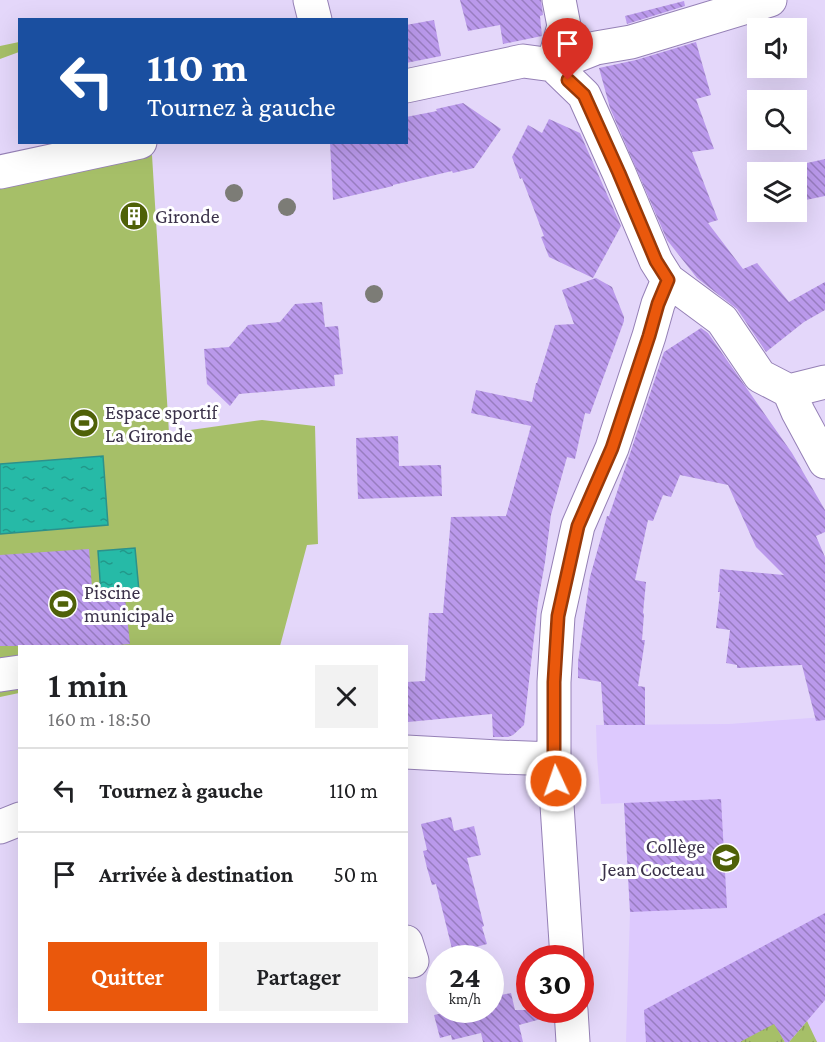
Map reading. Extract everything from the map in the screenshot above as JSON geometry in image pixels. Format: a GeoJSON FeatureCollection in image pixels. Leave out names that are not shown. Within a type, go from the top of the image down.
{"type":"FeatureCollection","features":[{"type":"Feature","properties":{"kind":"street"},"geometry":{"type":"LineString","coordinates":[[310,0],[314,18]]}},
{"type":"Feature","properties":{"kind":"street"},"geometry":{"type":"LineString","coordinates":[[553,65],[564,26],[559,0]]}},
{"type":"Feature","properties":{"kind":"street"},"geometry":{"type":"LineString","coordinates":[[408,86],[523,61],[553,65],[596,48],[631,42],[770,0]]}},
{"type":"Feature","properties":{"kind":"street"},"geometry":{"type":"LineString","coordinates":[[553,65],[584,95],[656,261],[668,280],[722,320],[760,376],[789,391],[825,462]]}},
{"type":"Feature","properties":{"kind":"street"},"geometry":{"type":"LineString","coordinates":[[0,172],[131,144]]}},
{"type":"Feature","properties":{"kind":"street"},"geometry":{"type":"LineString","coordinates":[[566,945],[554,759],[554,682],[558,616],[578,526],[612,448],[658,304],[668,280]]}},
{"type":"Feature","properties":{"kind":"street"},"geometry":{"type":"LineString","coordinates":[[789,391],[825,381]]}},
{"type":"Feature","properties":{"kind":"street"},"geometry":{"type":"LineString","coordinates":[[0,675],[18,672]]}},
{"type":"Feature","properties":{"kind":"street"},"geometry":{"type":"LineString","coordinates":[[408,752],[554,759]]}},
{"type":"Feature","properties":{"kind":"street"},"geometry":{"type":"LineString","coordinates":[[0,827],[18,820]]}},
{"type":"Feature","properties":{"kind":"street"},"geometry":{"type":"LineString","coordinates":[[572,1023],[573,1042]]}},
{"type":"Feature","properties":{"kind":"shaded area","name":"Collège Jean Cocteau"},"geometry":{"type":"Polygon","coordinates":[[[825,717],[825,1042],[626,1042],[630,912],[624,803],[601,804],[596,725],[729,724],[825,717]]]}},
{"type":"Feature","properties":{"kind":"green space"},"geometry":{"type":"Polygon","coordinates":[[[18,42],[18,52],[0,59],[0,46],[18,42]]]}},
{"type":"Feature","properties":{"kind":"green space","name":"Espace sportif La Gironde"},"geometry":{"type":"Polygon","coordinates":[[[152,155],[169,433],[262,420],[315,426],[318,544],[307,545],[280,645],[18,645],[18,693],[0,697],[0,188],[152,155]]]}},
{"type":"Feature","properties":{"kind":"green space"},"geometry":{"type":"Polygon","coordinates":[[[771,1017],[785,1042],[740,1042],[771,1017]]]}},
{"type":"Feature","properties":{"kind":"green space"},"geometry":{"type":"Polygon","coordinates":[[[807,1021],[817,1042],[789,1042],[807,1021]]]}},
{"type":"Feature","properties":{"kind":"water"},"geometry":{"type":"Polygon","coordinates":[[[103,456],[108,525],[0,534],[0,464],[103,456]]]}},
{"type":"Feature","properties":{"kind":"water"},"geometry":{"type":"Polygon","coordinates":[[[135,548],[139,591],[101,594],[98,551],[135,548]]]}},
{"type":"Feature","properties":{"kind":"building"},"geometry":{"type":"Polygon","coordinates":[[[460,0],[541,0],[542,36],[503,44],[500,25],[468,31],[460,0]]]}},
{"type":"Feature","properties":{"kind":"building"},"geometry":{"type":"Polygon","coordinates":[[[684,1],[685,6],[627,24],[625,16],[684,1]]]}},
{"type":"Feature","properties":{"kind":"building"},"geometry":{"type":"Polygon","coordinates":[[[434,20],[441,56],[408,63],[408,25],[434,20]]]}},
{"type":"Feature","properties":{"kind":"building"},"geometry":{"type":"Polygon","coordinates":[[[696,42],[711,95],[696,99],[714,149],[692,152],[718,220],[708,223],[743,269],[757,263],[789,302],[825,282],[825,310],[804,322],[766,352],[737,309],[697,278],[667,240],[610,108],[599,68],[636,60],[696,42]]]}},
{"type":"Feature","properties":{"kind":"building"},"geometry":{"type":"Polygon","coordinates":[[[463,103],[501,129],[474,168],[453,173],[452,171],[333,200],[330,144],[408,144],[408,117],[437,111],[436,109],[463,103]]]}},
{"type":"Feature","properties":{"kind":"building"},"geometry":{"type":"Polygon","coordinates":[[[549,119],[580,133],[621,226],[593,278],[549,257],[541,237],[544,236],[512,157],[528,125],[542,133],[549,119]]]}},
{"type":"Feature","properties":{"kind":"building"},"geometry":{"type":"Polygon","coordinates":[[[825,159],[825,196],[807,200],[807,163],[825,159]]]}},
{"type":"Feature","properties":{"kind":"building"},"geometry":{"type":"Polygon","coordinates":[[[596,278],[612,287],[624,321],[590,414],[585,413],[575,459],[567,457],[551,515],[524,725],[508,737],[493,737],[492,714],[408,722],[408,682],[425,681],[429,613],[443,613],[451,517],[506,516],[531,426],[471,413],[476,390],[532,402],[555,325],[574,324],[562,290],[596,278]]]}},
{"type":"Feature","properties":{"kind":"building"},"geometry":{"type":"Polygon","coordinates":[[[322,302],[325,327],[338,326],[343,374],[334,375],[335,386],[239,394],[230,406],[207,384],[204,349],[229,347],[248,325],[280,322],[295,304],[322,302]]]}},
{"type":"Feature","properties":{"kind":"building"},"geometry":{"type":"Polygon","coordinates":[[[701,328],[708,333],[792,453],[825,510],[825,532],[816,536],[825,557],[825,720],[816,721],[802,665],[737,668],[737,665],[726,663],[730,630],[716,628],[720,569],[784,575],[756,547],[728,485],[680,475],[671,497],[663,495],[653,521],[648,520],[635,580],[646,582],[642,640],[645,640],[638,686],[645,687],[645,725],[604,725],[601,682],[578,678],[578,662],[590,577],[607,516],[609,516],[664,352],[701,328]]]}},
{"type":"Feature","properties":{"kind":"building"},"geometry":{"type":"Polygon","coordinates":[[[398,436],[399,466],[441,465],[442,496],[358,499],[356,438],[398,436]]]}},
{"type":"Feature","properties":{"kind":"building","name":"Piscine municipale"},"geometry":{"type":"Polygon","coordinates":[[[89,549],[93,600],[125,597],[130,644],[0,646],[0,555],[89,549]]]}},
{"type":"Feature","properties":{"kind":"building"},"geometry":{"type":"Polygon","coordinates":[[[721,799],[727,908],[630,912],[624,803],[721,799]]]}},
{"type":"Feature","properties":{"kind":"building"},"geometry":{"type":"Polygon","coordinates":[[[451,817],[454,831],[474,826],[481,855],[467,858],[487,944],[451,945],[436,884],[432,885],[427,868],[423,851],[427,850],[421,824],[451,817]]]}},
{"type":"Feature","properties":{"kind":"building"},"geometry":{"type":"Polygon","coordinates":[[[825,913],[825,1000],[789,1042],[785,1042],[774,1024],[740,1042],[646,1042],[644,1010],[825,913]]]}},
{"type":"Feature","properties":{"kind":"building"},"geometry":{"type":"Polygon","coordinates":[[[511,993],[516,1010],[516,1023],[526,1023],[519,1025],[523,1042],[483,1042],[481,1033],[452,1040],[451,1035],[440,1038],[436,1023],[504,1023],[504,994],[511,993]]]}},
{"type":"Feature","properties":{"kind":"place","name":"Gironde"},"geometry":{"type":"Point","coordinates":[134,216]}},
{"type":"Feature","properties":{"kind":"place","name":"Espace sportif La Gironde"},"geometry":{"type":"Point","coordinates":[84,423]}},
{"type":"Feature","properties":{"kind":"place","name":"Piscine municipale"},"geometry":{"type":"Point","coordinates":[63,604]}},
{"type":"Feature","properties":{"kind":"place","name":"Collège Jean Cocteau"},"geometry":{"type":"Point","coordinates":[726,858]}},
{"type":"Feature","properties":{"kind":"route"},"geometry":{"type":"LineString","coordinates":[[556,781],[554,682],[558,616],[578,526],[612,448],[658,304],[668,280],[656,261],[584,95],[568,80]]}}]}
